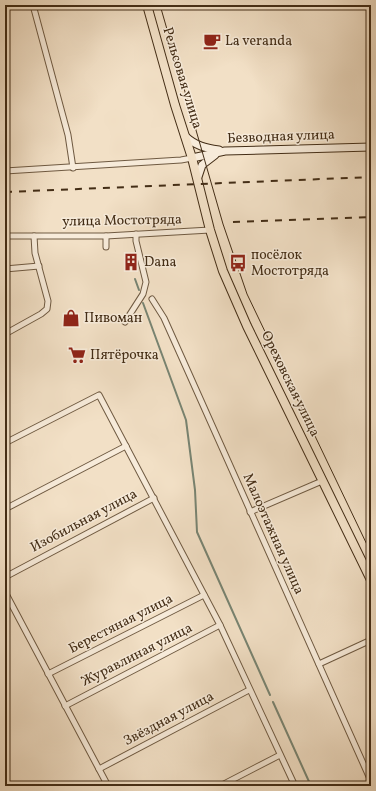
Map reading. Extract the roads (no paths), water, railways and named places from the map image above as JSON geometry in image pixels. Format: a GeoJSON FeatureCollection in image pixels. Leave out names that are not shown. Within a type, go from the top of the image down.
{"type":"FeatureCollection","features":[{"type":"Feature","properties":{"kind":"main road","name":"Рельсовая улица"},"geometry":{"type":"LineString","coordinates":[[147,5],[198,178]]}},
{"type":"Feature","properties":{"kind":"main road"},"geometry":{"type":"LineString","coordinates":[[186,136],[201,147],[225,151]]}},
{"type":"Feature","properties":{"kind":"main road","name":"Безводная улица"},"geometry":{"type":"LineString","coordinates":[[192,158],[225,151],[371,146]]}},
{"type":"Feature","properties":{"kind":"main road"},"geometry":{"type":"LineString","coordinates":[[198,178],[205,161],[225,151]]}},
{"type":"Feature","properties":{"kind":"main road","name":"Ореховская улица"},"geometry":{"type":"LineString","coordinates":[[198,178],[210,230],[223,270],[235,300],[371,580]]}},
{"type":"Feature","properties":{"kind":"street"},"geometry":{"type":"LineString","coordinates":[[33,5],[68,135],[73,168]]}},
{"type":"Feature","properties":{"kind":"street"},"geometry":{"type":"LineString","coordinates":[[5,171],[73,168],[192,158]]}},
{"type":"Feature","properties":{"kind":"street","name":"улица Мостотряда"},"geometry":{"type":"LineString","coordinates":[[5,236],[106,236],[210,230]]}},
{"type":"Feature","properties":{"kind":"street"},"geometry":{"type":"LineString","coordinates":[[126,322],[145,289],[146,282],[136,241],[136,234]]}},
{"type":"Feature","properties":{"kind":"street"},"geometry":{"type":"LineString","coordinates":[[5,334],[41,314],[47,309],[48,300],[35,253],[34,236]]}},
{"type":"Feature","properties":{"kind":"street"},"geometry":{"type":"LineString","coordinates":[[106,236],[106,247]]}},
{"type":"Feature","properties":{"kind":"street"},"geometry":{"type":"LineString","coordinates":[[5,268],[39,266]]}},
{"type":"Feature","properties":{"kind":"street","name":"Малоэтажная улица"},"geometry":{"type":"LineString","coordinates":[[152,299],[164,318],[371,781]]}},
{"type":"Feature","properties":{"kind":"street"},"geometry":{"type":"LineString","coordinates":[[5,443],[99,394],[220,625],[295,786]]}},
{"type":"Feature","properties":{"kind":"street"},"geometry":{"type":"LineString","coordinates":[[5,509],[126,446]]}},
{"type":"Feature","properties":{"kind":"street"},"geometry":{"type":"LineString","coordinates":[[250,512],[322,481]]}},
{"type":"Feature","properties":{"kind":"street","name":"Изобильная улица"},"geometry":{"type":"LineString","coordinates":[[5,577],[154,498]]}},
{"type":"Feature","properties":{"kind":"street"},"geometry":{"type":"LineString","coordinates":[[5,592],[108,786]]}},
{"type":"Feature","properties":{"kind":"street","name":"Берестяная улица"},"geometry":{"type":"LineString","coordinates":[[48,674],[204,595]]}},
{"type":"Feature","properties":{"kind":"street","name":"Журавлиная улица"},"geometry":{"type":"LineString","coordinates":[[65,706],[220,625]]}},
{"type":"Feature","properties":{"kind":"street"},"geometry":{"type":"LineString","coordinates":[[319,664],[371,640]]}},
{"type":"Feature","properties":{"kind":"street","name":"Звёздная улица"},"geometry":{"type":"LineString","coordinates":[[99,769],[250,690]]}},
{"type":"Feature","properties":{"kind":"street"},"geometry":{"type":"LineString","coordinates":[[220,786],[280,755]]}},
{"type":"Feature","properties":{"kind":"waterway"},"geometry":{"type":"LineString","coordinates":[[135,279],[139,290]]}},
{"type":"Feature","properties":{"kind":"waterway"},"geometry":{"type":"LineString","coordinates":[[143,303],[186,420],[195,490],[197,532],[270,695]]}},
{"type":"Feature","properties":{"kind":"waterway"},"geometry":{"type":"LineString","coordinates":[[273,702],[311,786]]}},
{"type":"Feature","properties":{"kind":"tram line"},"geometry":{"type":"LineString","coordinates":[[160,5],[223,224],[247,294],[371,553]]}},
{"type":"Feature","properties":{"kind":"railway"},"geometry":{"type":"LineString","coordinates":[[5,192],[371,177]]}},
{"type":"Feature","properties":{"kind":"railway"},"geometry":{"type":"LineString","coordinates":[[233,222],[371,217]]}},
{"type":"Feature","properties":{"kind":"place","name":"La veranda"},"geometry":{"type":"Point","coordinates":[212,41]}},
{"type":"Feature","properties":{"kind":"place","name":"Dana"},"geometry":{"type":"Point","coordinates":[131,262]}},
{"type":"Feature","properties":{"kind":"place","name":"посёлок Мостотряда"},"geometry":{"type":"Point","coordinates":[238,263]}},
{"type":"Feature","properties":{"kind":"place","name":"Пивоман"},"geometry":{"type":"Point","coordinates":[71,318]}},
{"type":"Feature","properties":{"kind":"place","name":"Пятёрочка"},"geometry":{"type":"Point","coordinates":[77,355]}}]}
